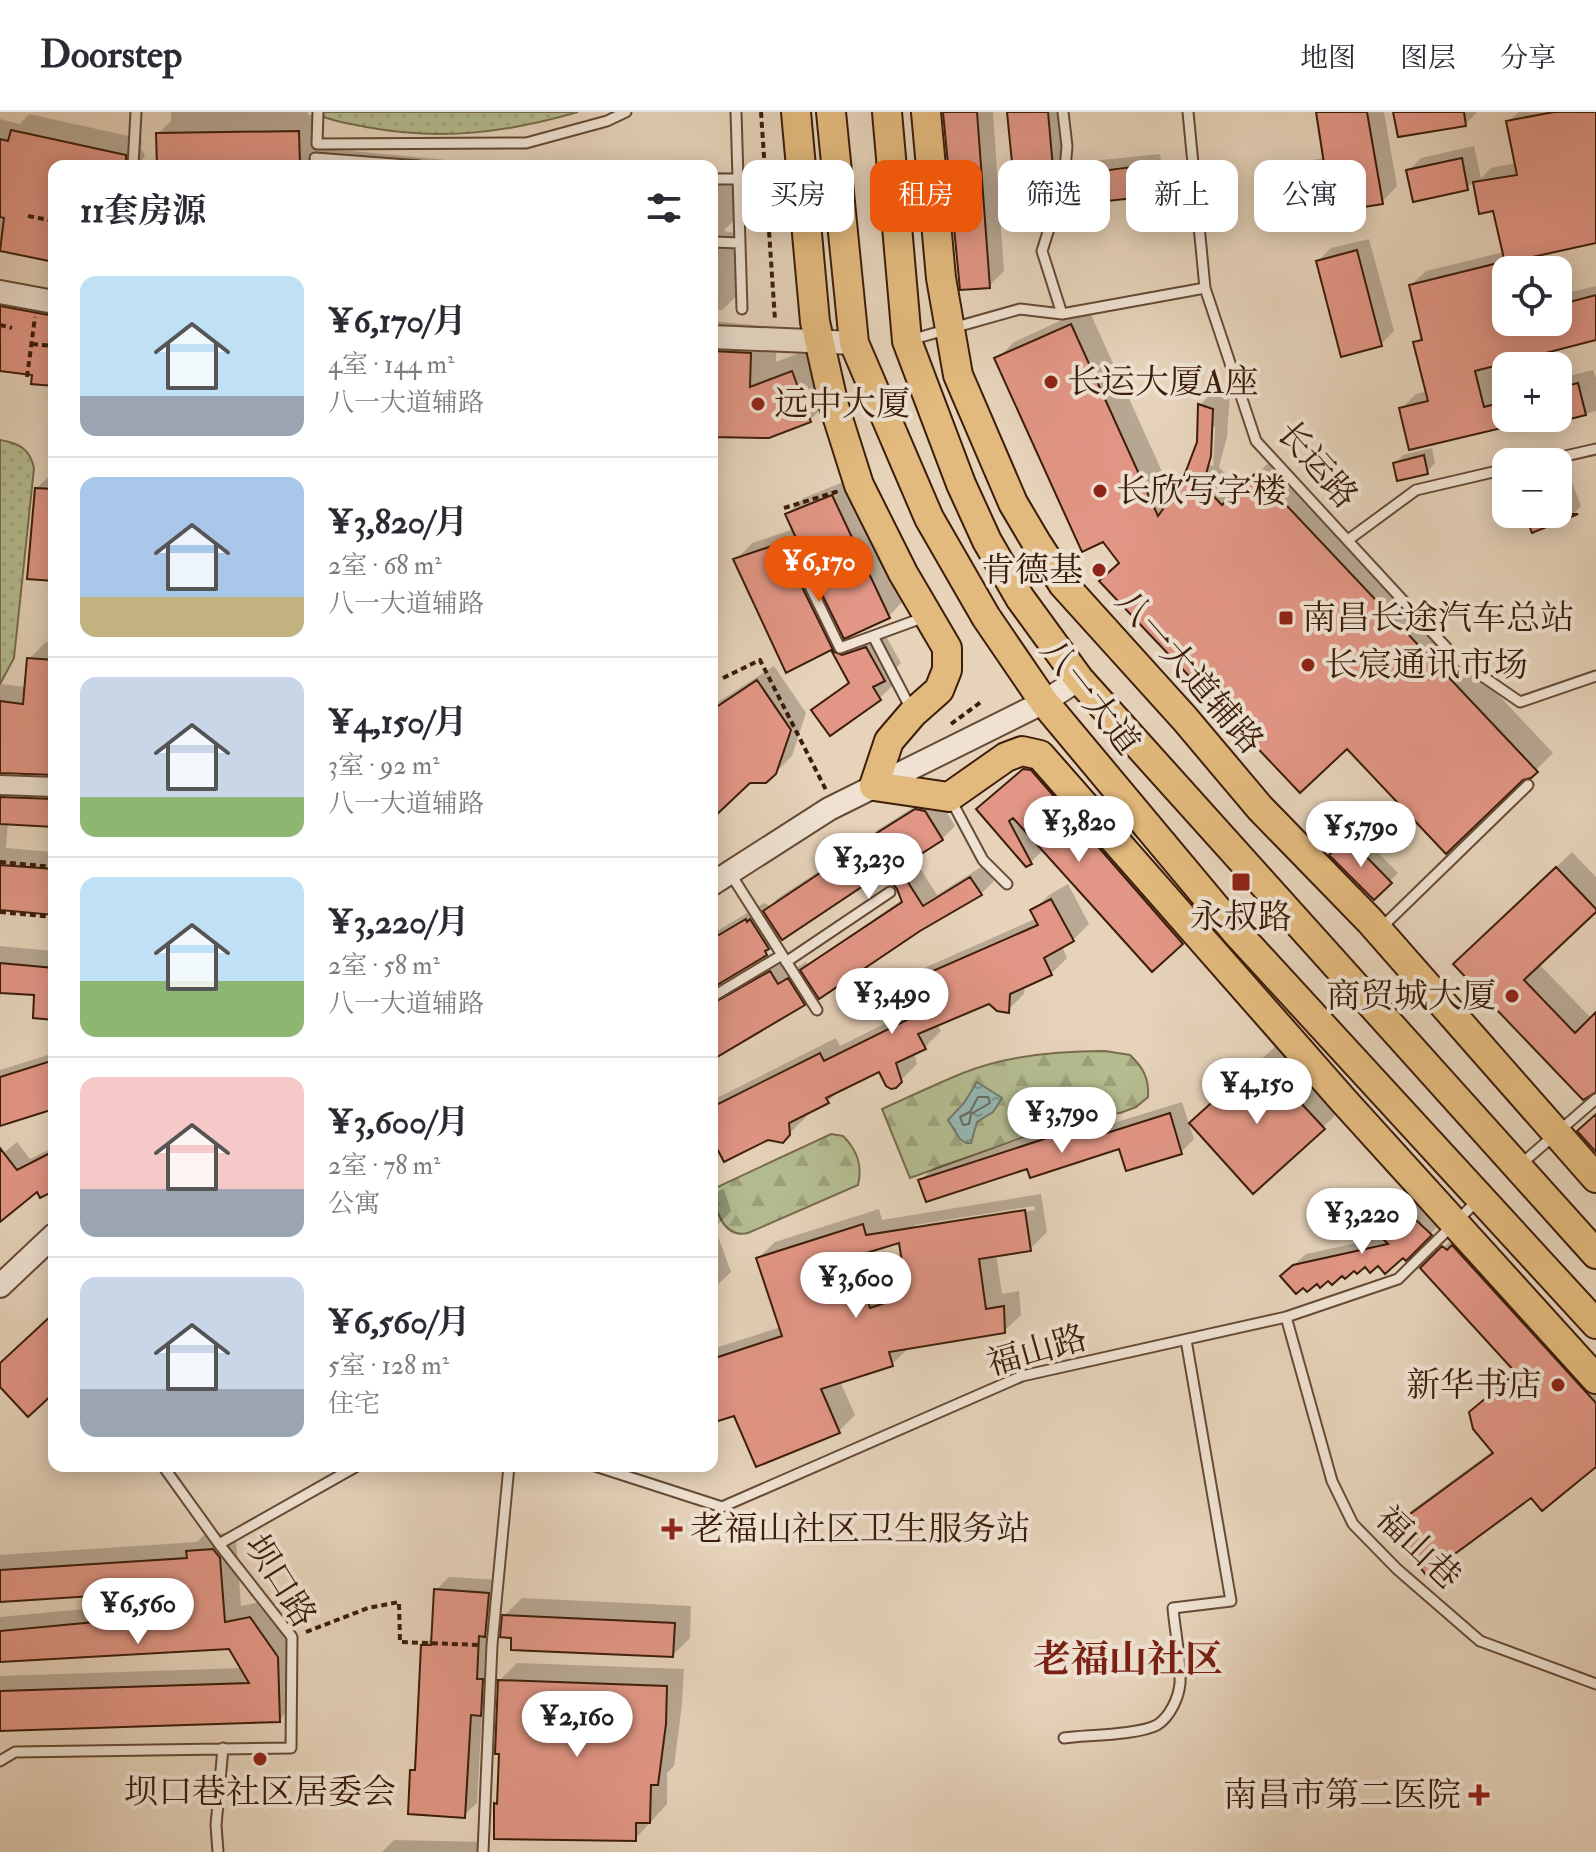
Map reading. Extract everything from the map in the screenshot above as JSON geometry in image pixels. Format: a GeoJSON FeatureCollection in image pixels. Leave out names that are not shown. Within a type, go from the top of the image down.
{"type":"FeatureCollection","features":[{"type":"Feature","properties":{"kind":"main road"},"geometry":{"type":"LineString","coordinates":[[796,112],[815,322],[834,406],[859,485],[903,573],[947,648],[947,670],[939,690],[913,713],[889,741],[874,786],[949,797],[1006,757],[1022,751],[1040,755],[1343,1100],[1596,1379]]}},
{"type":"Feature","properties":{"kind":"main road","name":"八一大道"},"geometry":{"type":"LineString","coordinates":[[831,112],[854,343],[929,518],[986,617],[1044,702],[1236,932],[1596,1324]]}},
{"type":"Feature","properties":{"kind":"main road","name":"八一大道"},"geometry":{"type":"LineString","coordinates":[[887,112],[907,341],[961,484],[987,541],[1020,598],[1079,679],[1596,1254]]}},
{"type":"Feature","properties":{"kind":"main road","name":"八一大道辅路"},"geometry":{"type":"LineString","coordinates":[[926,112],[941,278],[958,375],[1013,503],[1063,584],[1185,719],[1260,808],[1379,930],[1596,1178]]}},
{"type":"Feature","properties":{"kind":"street"},"geometry":{"type":"LineString","coordinates":[[0,292],[46,300]]}},
{"type":"Feature","properties":{"kind":"street"},"geometry":{"type":"LineString","coordinates":[[718,337],[854,343]]}},
{"type":"Feature","properties":{"kind":"street"},"geometry":{"type":"LineString","coordinates":[[721,878],[834,806],[1044,702],[1079,679]]}},
{"type":"Feature","properties":{"kind":"street"},"geometry":{"type":"LineString","coordinates":[[0,785],[48,787]]}},
{"type":"Feature","properties":{"kind":"street"},"geometry":{"type":"LineString","coordinates":[[0,1286],[48,1241]]}},
{"type":"Feature","properties":{"kind":"lane"},"geometry":{"type":"LineString","coordinates":[[133,160],[136,112]]}},
{"type":"Feature","properties":{"kind":"lane"},"geometry":{"type":"LineString","coordinates":[[314,160],[318,112]]}},
{"type":"Feature","properties":{"kind":"lane"},"geometry":{"type":"LineString","coordinates":[[317,144],[526,143],[607,121],[626,112]]}},
{"type":"Feature","properties":{"kind":"lane"},"geometry":{"type":"LineString","coordinates":[[736,112],[742,309]]}},
{"type":"Feature","properties":{"kind":"lane"},"geometry":{"type":"LineString","coordinates":[[1062,314],[1042,251],[1064,181],[1067,146],[1063,112]]}},
{"type":"Feature","properties":{"kind":"lane","name":"长运路"},"geometry":{"type":"LineString","coordinates":[[1188,112],[1205,288],[1256,441],[1456,658],[1520,702],[1596,676]]}},
{"type":"Feature","properties":{"kind":"lane"},"geometry":{"type":"LineString","coordinates":[[718,179],[738,179]]}},
{"type":"Feature","properties":{"kind":"lane"},"geometry":{"type":"LineString","coordinates":[[718,242],[740,243]]}},
{"type":"Feature","properties":{"kind":"lane"},"geometry":{"type":"LineString","coordinates":[[907,341],[1020,309],[1062,314],[1205,288]]}},
{"type":"Feature","properties":{"kind":"lane"},"geometry":{"type":"LineString","coordinates":[[1572,454],[1596,449]]}},
{"type":"Feature","properties":{"kind":"lane"},"geometry":{"type":"LineString","coordinates":[[1348,540],[1416,490],[1492,472]]}},
{"type":"Feature","properties":{"kind":"lane"},"geometry":{"type":"LineString","coordinates":[[804,574],[840,648],[928,616]]}},
{"type":"Feature","properties":{"kind":"lane"},"geometry":{"type":"LineString","coordinates":[[873,636],[913,713]]}},
{"type":"Feature","properties":{"kind":"lane"},"geometry":{"type":"LineString","coordinates":[[1379,930],[1528,785]]}},
{"type":"Feature","properties":{"kind":"lane"},"geometry":{"type":"LineString","coordinates":[[949,797],[983,860],[1007,884]]}},
{"type":"Feature","properties":{"kind":"lane"},"geometry":{"type":"LineString","coordinates":[[721,878],[784,959],[817,1010]]}},
{"type":"Feature","properties":{"kind":"lane"},"geometry":{"type":"LineString","coordinates":[[718,994],[784,959],[890,892]]}},
{"type":"Feature","properties":{"kind":"lane"},"geometry":{"type":"LineString","coordinates":[[1516,1168],[1596,1099]]}},
{"type":"Feature","properties":{"kind":"lane","name":"福山路"},"geometry":{"type":"LineString","coordinates":[[614,1472],[722,1507],[1022,1376],[1286,1317],[1398,1279],[1480,1198]]}},
{"type":"Feature","properties":{"kind":"lane","name":"福山巷"},"geometry":{"type":"LineString","coordinates":[[1286,1317],[1332,1481],[1353,1524],[1397,1569],[1480,1641],[1596,1684]]}},
{"type":"Feature","properties":{"kind":"lane"},"geometry":{"type":"LineString","coordinates":[[1064,1738],[1141,1729],[1156,1725],[1166,1717],[1175,1703],[1180,1684],[1173,1608],[1231,1601],[1186,1340]]}},
{"type":"Feature","properties":{"kind":"lane"},"geometry":{"type":"LineString","coordinates":[[167,1472],[219,1544]]}},
{"type":"Feature","properties":{"kind":"lane","name":"坝口路"},"geometry":{"type":"LineString","coordinates":[[0,1761],[15,1752],[291,1748],[292,1637],[219,1544],[346,1472]]}},
{"type":"Feature","properties":{"kind":"lane"},"geometry":{"type":"LineString","coordinates":[[483,1852],[492,1645],[508,1472]]}},
{"type":"Feature","properties":{"kind":"lane"},"geometry":{"type":"LineString","coordinates":[[218,1852],[216,1825],[223,1748]]}},
{"type":"Feature","properties":{"kind":"path"},"geometry":{"type":"LineString","coordinates":[[761,112],[776,323]]}},
{"type":"Feature","properties":{"kind":"path"},"geometry":{"type":"LineString","coordinates":[[28,216],[48,220]]}},
{"type":"Feature","properties":{"kind":"path"},"geometry":{"type":"LineString","coordinates":[[27,377],[32,344],[46,300]]}},
{"type":"Feature","properties":{"kind":"path"},"geometry":{"type":"LineString","coordinates":[[0,325],[12,328]]}},
{"type":"Feature","properties":{"kind":"path"},"geometry":{"type":"LineString","coordinates":[[32,344],[48,345]]}},
{"type":"Feature","properties":{"kind":"path"},"geometry":{"type":"LineString","coordinates":[[784,508],[859,485]]}},
{"type":"Feature","properties":{"kind":"path"},"geometry":{"type":"LineString","coordinates":[[723,678],[760,660],[834,806]]}},
{"type":"Feature","properties":{"kind":"path"},"geometry":{"type":"LineString","coordinates":[[0,862],[48,866]]}},
{"type":"Feature","properties":{"kind":"path"},"geometry":{"type":"LineString","coordinates":[[0,912],[48,916]]}},
{"type":"Feature","properties":{"kind":"path"},"geometry":{"type":"LineString","coordinates":[[292,1637],[368,1608],[399,1602],[400,1642],[492,1645]]}},
{"type":"Feature","properties":{"kind":"green space"},"geometry":{"type":"Polygon","coordinates":[[[313,112],[578,112],[499,130],[420,134],[366,127],[332,120],[313,112]]]}},
{"type":"Feature","properties":{"kind":"green space"},"geometry":{"type":"Polygon","coordinates":[[[0,440],[23,448],[34,468],[14,658],[0,684],[0,440]]]}},
{"type":"Feature","properties":{"kind":"green space"},"geometry":{"type":"Polygon","coordinates":[[[1105,1051],[1130,1055],[1142,1069],[1148,1085],[1148,1097],[1136,1107],[1120,1113],[1079,1117],[910,1178],[882,1109],[963,1073],[997,1062],[1051,1053],[1105,1051]]]}},
{"type":"Feature","properties":{"kind":"green space"},"geometry":{"type":"Polygon","coordinates":[[[831,1134],[843,1136],[852,1147],[860,1171],[858,1185],[748,1233],[739,1234],[726,1227],[718,1213],[718,1187],[831,1134]]]}},
{"type":"Feature","properties":{"kind":"water"},"geometry":{"type":"Polygon","coordinates":[[[977,1082],[1002,1098],[993,1112],[977,1122],[971,1143],[966,1143],[948,1120],[964,1103],[977,1082]]]}},
{"type":"Feature","properties":{"kind":"building"},"geometry":{"type":"Polygon","coordinates":[[[943,112],[977,112],[981,160],[948,160],[943,112]]]}},
{"type":"Feature","properties":{"kind":"building"},"geometry":{"type":"Polygon","coordinates":[[[1007,112],[1048,112],[1052,160],[1012,160],[1007,112]]]}},
{"type":"Feature","properties":{"kind":"building"},"geometry":{"type":"Polygon","coordinates":[[[1316,112],[1367,112],[1383,204],[1366,207],[1366,160],[1323,160],[1316,112]]]}},
{"type":"Feature","properties":{"kind":"building"},"geometry":{"type":"Polygon","coordinates":[[[1393,112],[1464,112],[1466,126],[1398,137],[1393,112]]]}},
{"type":"Feature","properties":{"kind":"building"},"geometry":{"type":"Polygon","coordinates":[[[1554,112],[1596,112],[1596,243],[1537,256],[1503,256],[1493,211],[1479,214],[1473,182],[1517,175],[1506,121],[1554,112]]]}},
{"type":"Feature","properties":{"kind":"building"},"geometry":{"type":"Polygon","coordinates":[[[11,130],[126,155],[126,160],[48,160],[48,261],[0,251],[4,218],[0,217],[0,139],[8,141],[11,130]]]}},
{"type":"Feature","properties":{"kind":"building"},"geometry":{"type":"Polygon","coordinates":[[[299,131],[300,160],[157,160],[156,133],[299,131]]]}},
{"type":"Feature","properties":{"kind":"building"},"geometry":{"type":"Polygon","coordinates":[[[1462,158],[1468,190],[1413,202],[1406,170],[1462,158]]]}},
{"type":"Feature","properties":{"kind":"building"},"geometry":{"type":"Polygon","coordinates":[[[1126,168],[1126,199],[1110,201],[1110,170],[1126,168]]]}},
{"type":"Feature","properties":{"kind":"building"},"geometry":{"type":"Polygon","coordinates":[[[982,180],[990,288],[960,290],[954,232],[982,232],[982,180]]]}},
{"type":"Feature","properties":{"kind":"building"},"geometry":{"type":"Polygon","coordinates":[[[1357,250],[1382,346],[1341,357],[1316,261],[1357,250]]]}},
{"type":"Feature","properties":{"kind":"building"},"geometry":{"type":"Polygon","coordinates":[[[1492,264],[1492,336],[1572,336],[1572,301],[1596,295],[1596,340],[1549,352],[1492,352],[1492,367],[1475,371],[1484,407],[1492,405],[1492,430],[1409,450],[1399,408],[1428,401],[1413,342],[1422,340],[1409,285],[1492,264]]]}},
{"type":"Feature","properties":{"kind":"building"},"geometry":{"type":"Polygon","coordinates":[[[0,306],[48,315],[48,385],[31,384],[32,375],[0,371],[0,306]]]}},
{"type":"Feature","properties":{"kind":"building","name":"长宸通讯市场"},"geometry":{"type":"Polygon","coordinates":[[[1071,324],[1158,516],[1181,484],[1197,442],[1198,404],[1213,409],[1211,456],[1203,485],[1222,505],[1256,473],[1538,772],[1523,780],[1446,854],[1347,749],[1300,793],[1099,581],[1119,563],[1103,542],[1082,552],[994,358],[1071,324]]]}},
{"type":"Feature","properties":{"kind":"building","name":"远中大厦"},"geometry":{"type":"Polygon","coordinates":[[[718,351],[751,353],[750,387],[792,371],[811,422],[769,438],[718,437],[718,351]]]}},
{"type":"Feature","properties":{"kind":"building"},"geometry":{"type":"Polygon","coordinates":[[[1578,383],[1586,415],[1572,418],[1572,384],[1578,383]]]}},
{"type":"Feature","properties":{"kind":"building"},"geometry":{"type":"Polygon","coordinates":[[[1424,455],[1428,474],[1397,481],[1393,463],[1424,455]]]}},
{"type":"Feature","properties":{"kind":"building"},"geometry":{"type":"Polygon","coordinates":[[[35,488],[48,489],[48,581],[27,579],[35,488]]]}},
{"type":"Feature","properties":{"kind":"building"},"geometry":{"type":"Polygon","coordinates":[[[832,495],[890,618],[844,639],[810,570],[804,567],[797,570],[797,577],[834,652],[842,655],[866,647],[885,681],[873,687],[881,700],[830,736],[811,710],[849,683],[831,650],[786,673],[733,559],[796,538],[785,514],[832,495]]]}},
{"type":"Feature","properties":{"kind":"building"},"geometry":{"type":"Polygon","coordinates":[[[27,658],[48,660],[48,775],[0,773],[0,701],[23,704],[27,658]]]}},
{"type":"Feature","properties":{"kind":"building"},"geometry":{"type":"Polygon","coordinates":[[[757,680],[791,730],[776,774],[766,783],[750,783],[718,813],[718,706],[757,680]]]}},
{"type":"Feature","properties":{"kind":"building"},"geometry":{"type":"Polygon","coordinates":[[[1023,769],[1031,770],[1183,944],[1152,972],[1013,818],[1009,821],[1032,864],[1026,867],[976,809],[1023,769]]]}},
{"type":"Feature","properties":{"kind":"building"},"geometry":{"type":"Polygon","coordinates":[[[0,797],[48,799],[48,827],[0,824],[0,797]]]}},
{"type":"Feature","properties":{"kind":"building"},"geometry":{"type":"Polygon","coordinates":[[[915,809],[925,811],[943,840],[899,868],[923,906],[970,877],[982,895],[920,931],[819,999],[800,970],[902,902],[897,889],[884,872],[782,940],[763,911],[915,809]]]}},
{"type":"Feature","properties":{"kind":"building"},"geometry":{"type":"Polygon","coordinates":[[[1348,838],[1392,883],[1374,900],[1329,855],[1348,838]]]}},
{"type":"Feature","properties":{"kind":"building"},"geometry":{"type":"Polygon","coordinates":[[[0,865],[48,869],[48,914],[0,910],[0,865]]]}},
{"type":"Feature","properties":{"kind":"building","name":"商贸城大厦"},"geometry":{"type":"Polygon","coordinates":[[[1556,867],[1596,912],[1524,980],[1575,1033],[1596,1012],[1596,1092],[1583,1100],[1453,964],[1556,867]]]}},
{"type":"Feature","properties":{"kind":"building"},"geometry":{"type":"Polygon","coordinates":[[[1051,899],[1074,941],[1044,958],[1052,975],[1010,994],[1009,1013],[997,1011],[989,1004],[918,1034],[926,1049],[896,1063],[902,1082],[896,1088],[886,1086],[879,1072],[826,1098],[829,1103],[789,1123],[790,1135],[783,1143],[768,1140],[724,1162],[718,1150],[718,1104],[820,1053],[824,1061],[917,1015],[903,984],[1038,925],[1030,910],[1051,899]]]}},
{"type":"Feature","properties":{"kind":"building"},"geometry":{"type":"Polygon","coordinates":[[[750,919],[769,949],[765,951],[767,955],[718,984],[718,935],[750,919]]]}},
{"type":"Feature","properties":{"kind":"building"},"geometry":{"type":"Polygon","coordinates":[[[0,963],[48,967],[48,1019],[33,1018],[34,995],[0,993],[0,963]]]}},
{"type":"Feature","properties":{"kind":"building"},"geometry":{"type":"Polygon","coordinates":[[[770,971],[778,984],[788,978],[805,1005],[718,1056],[718,1001],[770,971]]]}},
{"type":"Feature","properties":{"kind":"building"},"geometry":{"type":"Polygon","coordinates":[[[1260,1059],[1325,1129],[1253,1194],[1189,1123],[1260,1059]]]}},
{"type":"Feature","properties":{"kind":"building"},"geometry":{"type":"Polygon","coordinates":[[[48,1062],[48,1111],[0,1126],[0,1077],[48,1062]]]}},
{"type":"Feature","properties":{"kind":"building"},"geometry":{"type":"Polygon","coordinates":[[[1170,1113],[1182,1154],[1126,1171],[1119,1149],[1030,1178],[1027,1169],[926,1202],[918,1180],[1087,1125],[1091,1138],[1170,1113]]]}},
{"type":"Feature","properties":{"kind":"building"},"geometry":{"type":"Polygon","coordinates":[[[1596,1114],[1596,1152],[1577,1131],[1596,1114]]]}},
{"type":"Feature","properties":{"kind":"building"},"geometry":{"type":"Polygon","coordinates":[[[0,1148],[17,1170],[48,1154],[48,1194],[40,1198],[37,1192],[0,1222],[0,1148]]]}},
{"type":"Feature","properties":{"kind":"building"},"geometry":{"type":"Polygon","coordinates":[[[1402,1207],[1432,1235],[1406,1261],[1403,1258],[1385,1274],[1378,1266],[1370,1273],[1365,1267],[1345,1279],[1342,1276],[1332,1285],[1328,1281],[1320,1288],[1317,1284],[1307,1292],[1303,1288],[1296,1294],[1280,1276],[1293,1265],[1388,1244],[1377,1233],[1402,1207]]]}},
{"type":"Feature","properties":{"kind":"building"},"geometry":{"type":"Polygon","coordinates":[[[1025,1210],[1031,1251],[979,1259],[986,1309],[1004,1306],[1005,1333],[889,1352],[893,1366],[821,1389],[840,1433],[756,1467],[734,1416],[718,1421],[718,1357],[782,1336],[756,1258],[863,1224],[866,1235],[1025,1210]],[[899,1243],[853,1257],[870,1308],[897,1299],[896,1290],[906,1288],[899,1243]]]}},
{"type":"Feature","properties":{"kind":"building"},"geometry":{"type":"Polygon","coordinates":[[[1452,1245],[1596,1403],[1596,1467],[1542,1511],[1531,1498],[1426,1575],[1391,1528],[1493,1453],[1473,1429],[1469,1412],[1516,1373],[1420,1268],[1442,1246],[1447,1250],[1452,1245]]]}},
{"type":"Feature","properties":{"kind":"building"},"geometry":{"type":"Polygon","coordinates":[[[48,1319],[48,1399],[28,1417],[0,1387],[0,1363],[48,1319]]]}},
{"type":"Feature","properties":{"kind":"building"},"geometry":{"type":"Polygon","coordinates":[[[213,1549],[220,1558],[225,1622],[250,1617],[278,1657],[280,1722],[0,1731],[0,1691],[249,1683],[229,1649],[0,1662],[0,1631],[95,1622],[93,1596],[0,1602],[0,1570],[187,1558],[186,1551],[213,1549]]]}},
{"type":"Feature","properties":{"kind":"building"},"geometry":{"type":"Polygon","coordinates":[[[434,1589],[489,1593],[485,1637],[479,1636],[477,1679],[483,1679],[481,1716],[471,1715],[465,1818],[408,1814],[410,1770],[415,1770],[421,1645],[431,1645],[434,1589]]]}},
{"type":"Feature","properties":{"kind":"building"},"geometry":{"type":"Polygon","coordinates":[[[502,1615],[675,1623],[673,1657],[511,1650],[511,1638],[500,1637],[502,1615]]]}},
{"type":"Feature","properties":{"kind":"building"},"geometry":{"type":"Polygon","coordinates":[[[498,1680],[667,1686],[666,1724],[658,1785],[651,1785],[650,1823],[636,1823],[636,1841],[494,1839],[499,1754],[495,1754],[498,1680]]]}},
{"type":"Feature","properties":{"kind":"place","name":"长运大厦A座"},"geometry":{"type":"Point","coordinates":[1051,382]}},
{"type":"Feature","properties":{"kind":"place","name":"远中大厦"},"geometry":{"type":"Point","coordinates":[758,404]}},
{"type":"Feature","properties":{"kind":"place","name":"长欣写字楼"},"geometry":{"type":"Point","coordinates":[1100,491]}},
{"type":"Feature","properties":{"kind":"place","name":"肯德基"},"geometry":{"type":"Point","coordinates":[1099,570]}},
{"type":"Feature","properties":{"kind":"place","name":"南昌长途汽车总站"},"geometry":{"type":"Point","coordinates":[1286,618]}},
{"type":"Feature","properties":{"kind":"place","name":"长宸通讯市场"},"geometry":{"type":"Point","coordinates":[1308,665]}},
{"type":"Feature","properties":{"kind":"place","name":"永叔路"},"geometry":{"type":"Point","coordinates":[1241,882]}},
{"type":"Feature","properties":{"kind":"place","name":"商贸城大厦"},"geometry":{"type":"Point","coordinates":[1512,996]}},
{"type":"Feature","properties":{"kind":"place","name":"新华书店"},"geometry":{"type":"Point","coordinates":[1558,1385]}},
{"type":"Feature","properties":{"kind":"place","name":"老福山社区卫生服务站"},"geometry":{"type":"Point","coordinates":[672,1529]}},
{"type":"Feature","properties":{"kind":"place","name":"坝口巷社区居委会"},"geometry":{"type":"Point","coordinates":[260,1759]}},
{"type":"Feature","properties":{"kind":"place","name":"南昌市第二医院"},"geometry":{"type":"Point","coordinates":[1479,1795]}},
{"type":"Feature","properties":{"kind":"district","name":"老福山社区"},"geometry":{"type":"Point","coordinates":[1128,1660]}}]}
